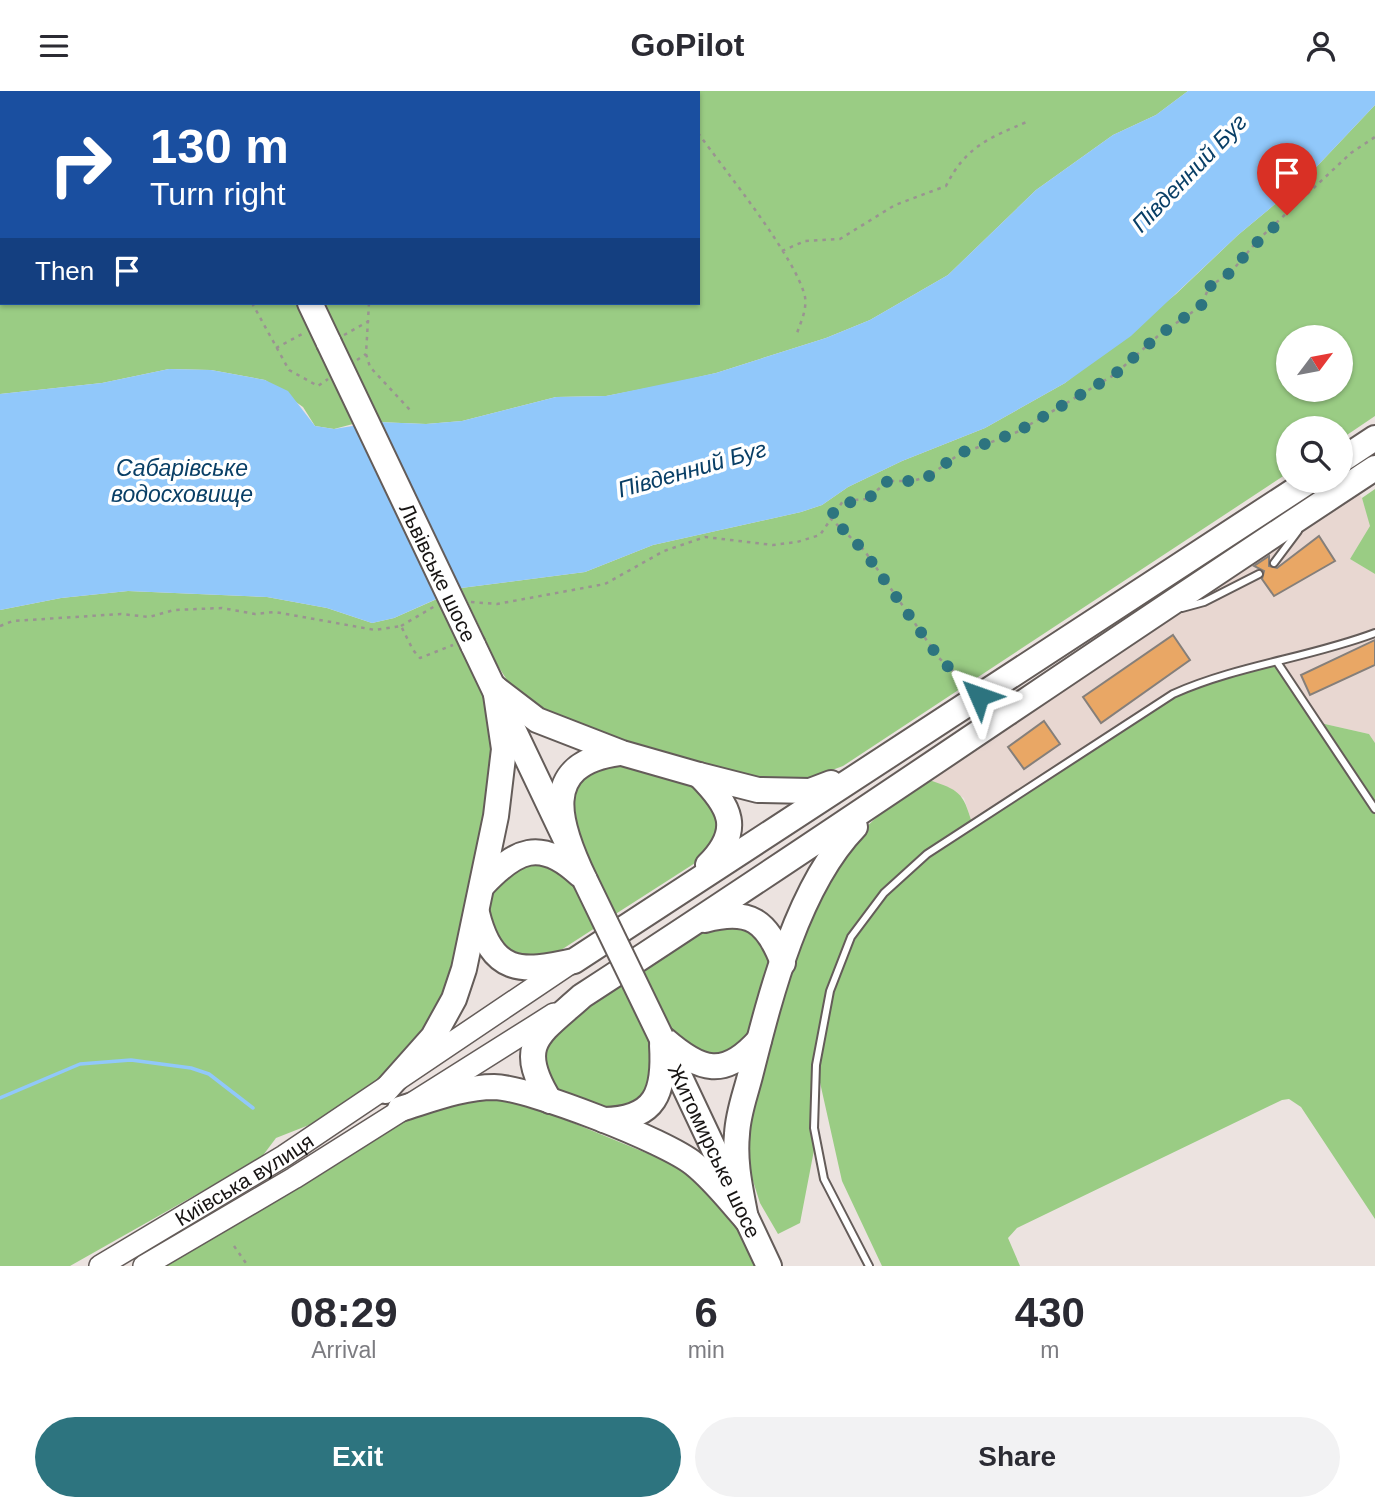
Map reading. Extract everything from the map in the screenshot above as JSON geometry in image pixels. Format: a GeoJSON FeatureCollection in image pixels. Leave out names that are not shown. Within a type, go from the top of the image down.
{"type":"FeatureCollection","features":[{"type":"Feature","properties":{"kind":"highway","name":"Львівське шосе"},"geometry":{"type":"LineString","coordinates":[[311,305],[320,336],[466,644],[495,688],[585,880]]}},
{"type":"Feature","properties":{"kind":"highway"},"geometry":{"type":"LineString","coordinates":[[1353,452],[1375,438]]}},
{"type":"Feature","properties":{"kind":"highway"},"geometry":{"type":"LineString","coordinates":[[550,1101],[534,1074],[533,1049],[542,1032],[582,996],[880,801],[1147,618],[1375,468]]}},
{"type":"Feature","properties":{"kind":"highway"},"geometry":{"type":"LineString","coordinates":[[477,913],[489,947],[506,964],[526,970],[574,961],[1291,493]]}},
{"type":"Feature","properties":{"kind":"highway"},"geometry":{"type":"LineString","coordinates":[[495,688],[537,720],[622,753],[758,790],[810,790],[861,772]]}},
{"type":"Feature","properties":{"kind":"highway"},"geometry":{"type":"LineString","coordinates":[[392,1100],[414,1060],[445,1019],[464,969],[496,816],[504,749],[495,688]]}},
{"type":"Feature","properties":{"kind":"highway"},"geometry":{"type":"LineString","coordinates":[[566,840],[561,804],[570,775],[585,761],[622,753]]}},
{"type":"Feature","properties":{"kind":"highway"},"geometry":{"type":"LineString","coordinates":[[682,890],[722,850],[729,830],[729,818],[721,799],[699,775]]}},
{"type":"Feature","properties":{"kind":"highway"},"geometry":{"type":"LineString","coordinates":[[747,1219],[736,1164],[740,1110],[783,963],[819,875],[844,839],[880,801]]}},
{"type":"Feature","properties":{"kind":"highway"},"geometry":{"type":"LineString","coordinates":[[483,885],[508,862],[534,851],[550,852],[585,880],[662,1037],[685,1057],[715,1067],[739,1059],[759,1040]]}},
{"type":"Feature","properties":{"kind":"highway"},"geometry":{"type":"LineString","coordinates":[[694,923],[725,916],[751,919],[769,933],[783,963]]}},
{"type":"Feature","properties":{"kind":"highway"},"geometry":{"type":"LineString","coordinates":[[598,1121],[632,1118],[650,1106],[660,1087],[663,1070],[662,1037]]}},
{"type":"Feature","properties":{"kind":"highway","name":"Житомирське шосе"},"geometry":{"type":"LineString","coordinates":[[662,1037],[769,1266]]}},
{"type":"Feature","properties":{"kind":"highway"},"geometry":{"type":"LineString","coordinates":[[392,1100],[494,1087],[550,1101],[684,1156],[715,1182],[747,1219]]}},
{"type":"Feature","properties":{"kind":"main road"},"geometry":{"type":"LineString","coordinates":[[392,1100],[574,961]]}},
{"type":"Feature","properties":{"kind":"main road"},"geometry":{"type":"LineString","coordinates":[[392,1100],[582,996]]}},
{"type":"Feature","properties":{"kind":"main road","name":"Київська вулиця"},"geometry":{"type":"LineString","coordinates":[[100,1266],[284,1156],[392,1100]]}},
{"type":"Feature","properties":{"kind":"main road","name":"Київська вулиця"},"geometry":{"type":"LineString","coordinates":[[145,1266],[294,1178],[392,1100]]}},
{"type":"Feature","properties":{"kind":"lane"},"geometry":{"type":"LineString","coordinates":[[1274,563],[1316,506]]}},
{"type":"Feature","properties":{"kind":"lane"},"geometry":{"type":"LineString","coordinates":[[1147,618],[1204,602],[1259,574]]}},
{"type":"Feature","properties":{"kind":"lane"},"geometry":{"type":"LineString","coordinates":[[869,1266],[824,1179],[814,1128],[816,1065],[828,1004],[851,937],[884,893],[927,854],[1112,732],[1189,687],[1375,633]]}},
{"type":"Feature","properties":{"kind":"lane"},"geometry":{"type":"LineString","coordinates":[[1277,663],[1375,809]]}},
{"type":"Feature","properties":{"kind":"path"},"geometry":{"type":"LineString","coordinates":[[782,251],[805,241],[840,239],[895,205],[946,186],[957,164],[982,141],[1029,121]]}},
{"type":"Feature","properties":{"kind":"path"},"geometry":{"type":"LineString","coordinates":[[700,136],[782,251],[804,294],[806,305],[797,333]]}},
{"type":"Feature","properties":{"kind":"path"},"geometry":{"type":"LineString","coordinates":[[469,601],[496,604],[605,584],[664,551],[705,537],[773,545],[797,543],[820,535],[843,501],[867,499],[888,481],[913,481],[929,476],[958,454],[1017,432],[1114,375],[1159,335],[1201,306],[1209,287],[1231,272],[1259,239],[1352,153],[1375,137]]}},
{"type":"Feature","properties":{"kind":"path"},"geometry":{"type":"LineString","coordinates":[[253,305],[289,370],[318,386],[337,373]]}},
{"type":"Feature","properties":{"kind":"path"},"geometry":{"type":"LineString","coordinates":[[369,305],[366,354],[370,367],[411,411]]}},
{"type":"Feature","properties":{"kind":"path"},"geometry":{"type":"LineString","coordinates":[[276,348],[370,320]]}},
{"type":"Feature","properties":{"kind":"path"},"geometry":{"type":"LineString","coordinates":[[356,360],[366,354]]}},
{"type":"Feature","properties":{"kind":"path"},"geometry":{"type":"LineString","coordinates":[[831,517],[864,551],[939,658],[979,696]]}},
{"type":"Feature","properties":{"kind":"path"},"geometry":{"type":"LineString","coordinates":[[0,626],[13,621],[121,614],[149,617],[173,610],[222,608],[256,614],[275,612],[375,630],[401,626],[444,602]]}},
{"type":"Feature","properties":{"kind":"path"},"geometry":{"type":"LineString","coordinates":[[401,626],[412,650],[420,658],[466,644]]}},
{"type":"Feature","properties":{"kind":"path"},"geometry":{"type":"LineString","coordinates":[[234,1247],[248,1266]]}},
{"type":"Feature","properties":{"kind":"shaded area"},"geometry":{"type":"Polygon","coordinates":[[[1353,486],[1362,498],[1371,526],[1350,559],[1375,574],[1375,743],[1369,734],[1316,722],[972,823],[964,798],[929,780],[1337,493],[1353,493],[1353,486]]]}},
{"type":"Feature","properties":{"kind":"green space"},"geometry":{"type":"Polygon","coordinates":[[[700,91],[1188,91],[1156,115],[1113,135],[1036,190],[948,275],[870,320],[826,338],[716,373],[606,396],[556,397],[462,421],[426,424],[377,422],[321,305],[700,305],[700,91]]]}},
{"type":"Feature","properties":{"kind":"green space"},"geometry":{"type":"Polygon","coordinates":[[[1375,105],[1375,416],[1353,431],[1353,416],[1276,416],[1276,481],[843,766],[808,779],[763,781],[581,733],[540,714],[512,688],[498,666],[461,588],[585,572],[653,545],[822,505],[848,487],[902,461],[985,428],[1065,383],[1176,294],[1238,235],[1304,180],[1375,105]]]}},
{"type":"Feature","properties":{"kind":"green space"},"geometry":{"type":"Polygon","coordinates":[[[0,305],[299,305],[353,424],[334,429],[315,426],[303,407],[265,380],[211,370],[169,369],[102,383],[0,394],[0,305]]]}},
{"type":"Feature","properties":{"kind":"green space"},"geometry":{"type":"Polygon","coordinates":[[[1375,489],[1375,574],[1350,559],[1370,526],[1362,498],[1375,489]]]}},
{"type":"Feature","properties":{"kind":"green space"},"geometry":{"type":"Polygon","coordinates":[[[128,591],[267,597],[327,608],[372,623],[394,618],[437,599],[484,691],[497,752],[486,840],[439,1016],[380,1081],[309,1125],[276,1138],[261,1158],[70,1266],[0,1266],[0,610],[61,598],[128,591]]]}},
{"type":"Feature","properties":{"kind":"green space"},"geometry":{"type":"Polygon","coordinates":[[[1277,662],[1316,722],[1369,734],[1375,743],[1375,1219],[1301,1107],[1289,1099],[1017,1228],[1008,1238],[1020,1266],[882,1266],[842,1181],[817,1069],[815,1145],[800,1223],[778,1234],[760,1203],[747,1162],[751,1116],[761,1072],[794,962],[826,881],[860,833],[881,813],[929,780],[953,790],[962,798],[972,823],[1173,694],[1277,662]]]}},
{"type":"Feature","properties":{"kind":"green space"},"geometry":{"type":"Polygon","coordinates":[[[607,762],[689,777],[711,805],[717,824],[717,834],[706,856],[614,915],[573,836],[569,810],[578,780],[607,762]]]}},
{"type":"Feature","properties":{"kind":"green space"},"geometry":{"type":"Polygon","coordinates":[[[541,861],[571,879],[595,928],[544,961],[533,962],[498,947],[486,909],[487,898],[497,881],[513,871],[541,861]]]}},
{"type":"Feature","properties":{"kind":"green space"},"geometry":{"type":"Polygon","coordinates":[[[740,919],[773,945],[756,1030],[727,1059],[679,1046],[641,967],[699,928],[740,919]]]}},
{"type":"Feature","properties":{"kind":"green space"},"geometry":{"type":"Polygon","coordinates":[[[619,982],[655,1046],[646,1099],[619,1113],[552,1088],[541,1049],[545,1036],[619,982]]]}},
{"type":"Feature","properties":{"kind":"green space"},"geometry":{"type":"Polygon","coordinates":[[[483,1097],[532,1106],[673,1164],[707,1190],[732,1219],[755,1266],[162,1266],[406,1120],[430,1109],[483,1097]]]}},
{"type":"Feature","properties":{"kind":"water"},"geometry":{"type":"Polygon","coordinates":[[[1188,91],[1375,91],[1375,105],[1304,180],[1238,235],[1131,336],[1065,383],[985,428],[902,461],[848,487],[822,505],[653,545],[585,572],[461,588],[394,618],[372,623],[327,608],[267,597],[128,591],[61,598],[0,610],[0,394],[102,383],[169,369],[211,370],[265,380],[288,391],[315,426],[334,429],[377,422],[426,424],[462,421],[556,397],[606,396],[716,373],[826,338],[870,320],[948,275],[1036,190],[1113,135],[1156,115],[1188,91]]]}},
{"type":"Feature","properties":{"kind":"building"},"geometry":{"type":"Polygon","coordinates":[[[1319,536],[1335,561],[1274,596],[1262,579],[1264,571],[1254,566],[1269,556],[1269,566],[1277,568],[1319,536]]]}},
{"type":"Feature","properties":{"kind":"building"},"geometry":{"type":"Polygon","coordinates":[[[1173,635],[1190,660],[1101,723],[1083,697],[1173,635]]]}},
{"type":"Feature","properties":{"kind":"building"},"geometry":{"type":"Polygon","coordinates":[[[1375,640],[1375,665],[1310,695],[1301,675],[1375,640]]]}},
{"type":"Feature","properties":{"kind":"building"},"geometry":{"type":"Polygon","coordinates":[[[1044,721],[1060,744],[1024,769],[1008,747],[1044,721]]]}},
{"type":"Feature","properties":{"kind":"waterway"},"geometry":{"type":"LineString","coordinates":[[0,1098],[80,1064],[131,1060],[191,1068],[209,1074],[253,1108]]}},
{"type":"Feature","properties":{"kind":"route"},"geometry":{"type":"LineString","coordinates":[[979,696],[939,658],[864,551],[831,517],[835,508],[843,501],[867,499],[888,481],[913,481],[929,476],[958,454],[1017,432],[1114,375],[1159,335],[1201,306],[1209,287],[1231,272],[1259,239],[1287,215]]}},
{"type":"Feature","properties":{"kind":"water label","name":"Південний Буг"},"geometry":{"type":"Point","coordinates":[1189,173]}},
{"type":"Feature","properties":{"kind":"water label","name":"Південний Буг"},"geometry":{"type":"Point","coordinates":[692,469]}},
{"type":"Feature","properties":{"kind":"water label","name":"Сабарівське водосховище"},"geometry":{"type":"Point","coordinates":[182,481]}}]}
